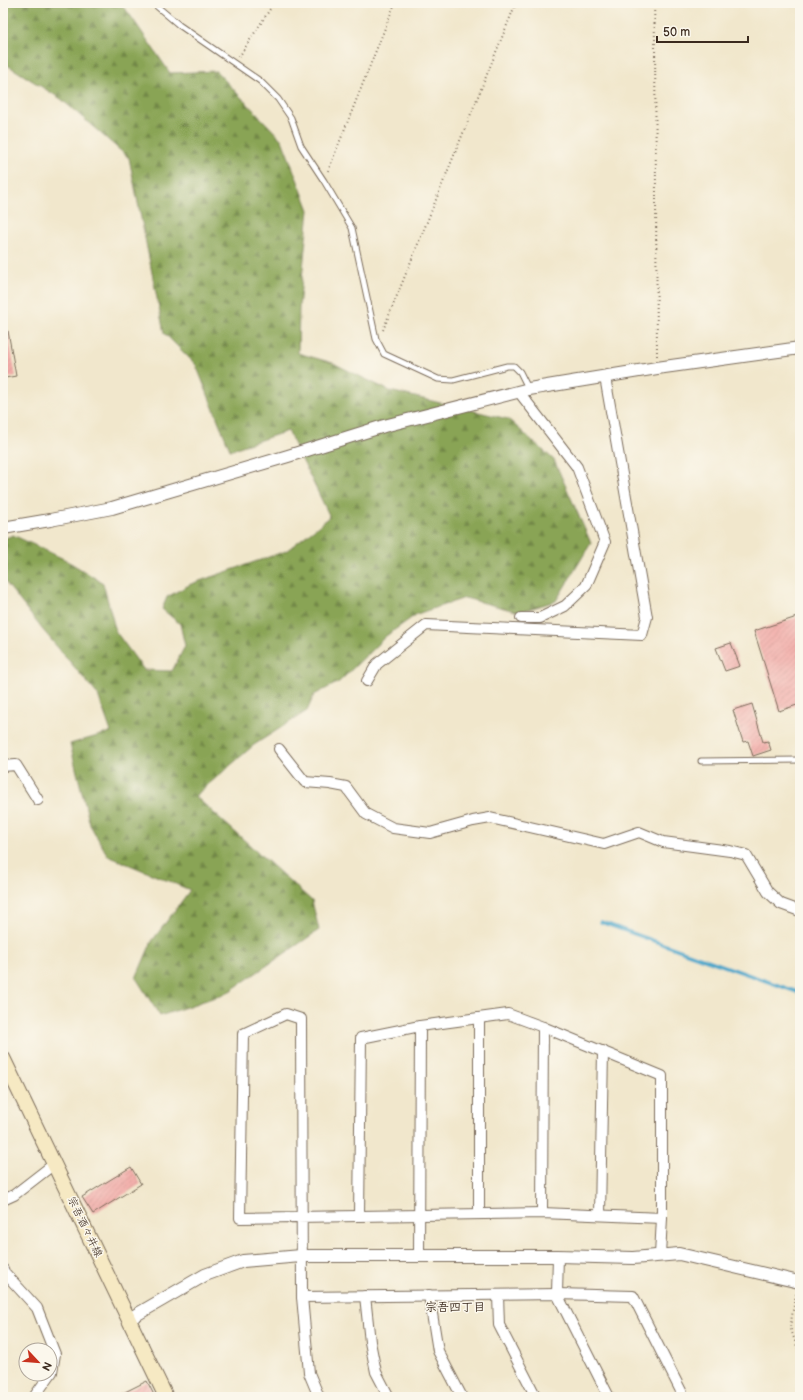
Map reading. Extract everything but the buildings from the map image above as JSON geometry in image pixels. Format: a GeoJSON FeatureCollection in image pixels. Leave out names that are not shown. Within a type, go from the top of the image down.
{"type":"FeatureCollection","features":[{"type":"Feature","properties":{"kind":"main road","name":"宗吾酒々井線"},"geometry":{"type":"LineString","coordinates":[[3,1058],[166,1397]]}},
{"type":"Feature","properties":{"kind":"street"},"geometry":{"type":"LineString","coordinates":[[3,528],[112,508],[384,426],[524,390],[657,368],[800,348]]}},
{"type":"Feature","properties":{"kind":"street"},"geometry":{"type":"LineString","coordinates":[[367,681],[377,664],[426,625],[642,635],[647,617],[605,377]]}},
{"type":"Feature","properties":{"kind":"street"},"geometry":{"type":"LineString","coordinates":[[521,618],[540,618],[565,606],[586,586],[605,542],[577,467],[524,390]]}},
{"type":"Feature","properties":{"kind":"street"},"geometry":{"type":"LineString","coordinates":[[278,749],[305,782],[346,787],[366,814],[393,828],[430,833],[472,821],[490,818],[604,844],[639,832],[662,842],[730,851],[746,855],[768,892],[781,904],[800,911]]}},
{"type":"Feature","properties":{"kind":"street"},"geometry":{"type":"LineString","coordinates":[[3,766],[16,765],[38,800]]}},
{"type":"Feature","properties":{"kind":"street"},"geometry":{"type":"LineString","coordinates":[[319,1397],[308,1373],[302,1297],[301,1256],[302,1217],[301,1019],[286,1014],[243,1034],[240,1218],[302,1217],[479,1214],[542,1213],[662,1218]]}},
{"type":"Feature","properties":{"kind":"street"},"geometry":{"type":"LineString","coordinates":[[359,1216],[361,1038],[420,1026],[508,1014],[662,1076],[662,1218],[660,1255]]}},
{"type":"Feature","properties":{"kind":"street"},"geometry":{"type":"LineString","coordinates":[[478,1018],[479,1214]]}},
{"type":"Feature","properties":{"kind":"street"},"geometry":{"type":"LineString","coordinates":[[419,1256],[420,1026]]}},
{"type":"Feature","properties":{"kind":"street"},"geometry":{"type":"LineString","coordinates":[[542,1213],[543,1027]]}},
{"type":"Feature","properties":{"kind":"street"},"geometry":{"type":"LineString","coordinates":[[600,1216],[603,1051]]}},
{"type":"Feature","properties":{"kind":"street"},"geometry":{"type":"LineString","coordinates":[[3,1200],[14,1195],[54,1164]]}},
{"type":"Feature","properties":{"kind":"street"},"geometry":{"type":"LineString","coordinates":[[129,1320],[205,1275],[243,1261],[301,1256],[558,1256],[633,1258],[679,1254],[799,1280]]}},
{"type":"Feature","properties":{"kind":"street"},"geometry":{"type":"LineString","coordinates":[[558,1256],[557,1294],[609,1397]]}},
{"type":"Feature","properties":{"kind":"street"},"geometry":{"type":"LineString","coordinates":[[3,1269],[4,1272],[37,1308],[55,1354],[52,1372],[34,1397]]}},
{"type":"Feature","properties":{"kind":"street"},"geometry":{"type":"LineString","coordinates":[[302,1297],[557,1294],[633,1296],[684,1397]]}},
{"type":"Feature","properties":{"kind":"street"},"geometry":{"type":"LineString","coordinates":[[429,1295],[438,1352],[462,1397]]}},
{"type":"Feature","properties":{"kind":"street"},"geometry":{"type":"LineString","coordinates":[[498,1295],[499,1325],[536,1397]]}},
{"type":"Feature","properties":{"kind":"street"},"geometry":{"type":"LineString","coordinates":[[365,1296],[370,1342],[376,1372],[389,1397]]}},
{"type":"Feature","properties":{"kind":"lane"},"geometry":{"type":"LineString","coordinates":[[153,3],[179,25],[260,81],[278,99],[291,118],[301,146],[352,228],[376,339],[384,354],[438,379],[453,380],[507,366],[514,366],[520,372],[524,390]]}},
{"type":"Feature","properties":{"kind":"lane"},"geometry":{"type":"LineString","coordinates":[[701,761],[800,760]]}},
{"type":"Feature","properties":{"kind":"path"},"geometry":{"type":"LineString","coordinates":[[235,64],[274,3]]}},
{"type":"Feature","properties":{"kind":"path"},"geometry":{"type":"LineString","coordinates":[[324,181],[395,3]]}},
{"type":"Feature","properties":{"kind":"path"},"geometry":{"type":"LineString","coordinates":[[378,343],[516,3]]}},
{"type":"Feature","properties":{"kind":"path"},"geometry":{"type":"LineString","coordinates":[[654,3],[657,368]]}},
{"type":"Feature","properties":{"kind":"path"},"geometry":{"type":"LineString","coordinates":[[799,1280],[790,1327],[800,1355]]}},
{"type":"Feature","properties":{"kind":"path"},"geometry":{"type":"LineString","coordinates":[[796,1397],[800,1388]]}},
{"type":"Feature","properties":{"kind":"green space"},"geometry":{"type":"Polygon","coordinates":[[[3,3],[118,3],[128,12],[170,73],[216,71],[282,140],[309,210],[299,308],[298,353],[333,363],[390,391],[508,419],[554,460],[591,543],[556,601],[519,612],[465,598],[417,614],[386,636],[339,682],[314,695],[307,711],[254,745],[195,796],[312,901],[319,930],[227,993],[160,1016],[136,978],[152,941],[190,890],[108,856],[90,825],[70,744],[111,732],[98,695],[42,629],[3,579],[3,539],[13,535],[66,560],[103,583],[116,632],[144,670],[172,671],[185,646],[180,624],[162,609],[167,597],[191,584],[286,551],[330,517],[288,431],[230,450],[196,365],[164,333],[129,158],[61,99],[4,63],[3,64],[3,3]]]}},
{"type":"Feature","properties":{"kind":"waterway"},"geometry":{"type":"LineString","coordinates":[[601,922],[800,993]]}},
{"type":"Feature","properties":{"kind":"district","name":"宗吾四丁目"},"geometry":{"type":"Point","coordinates":[455,1307]}}]}
